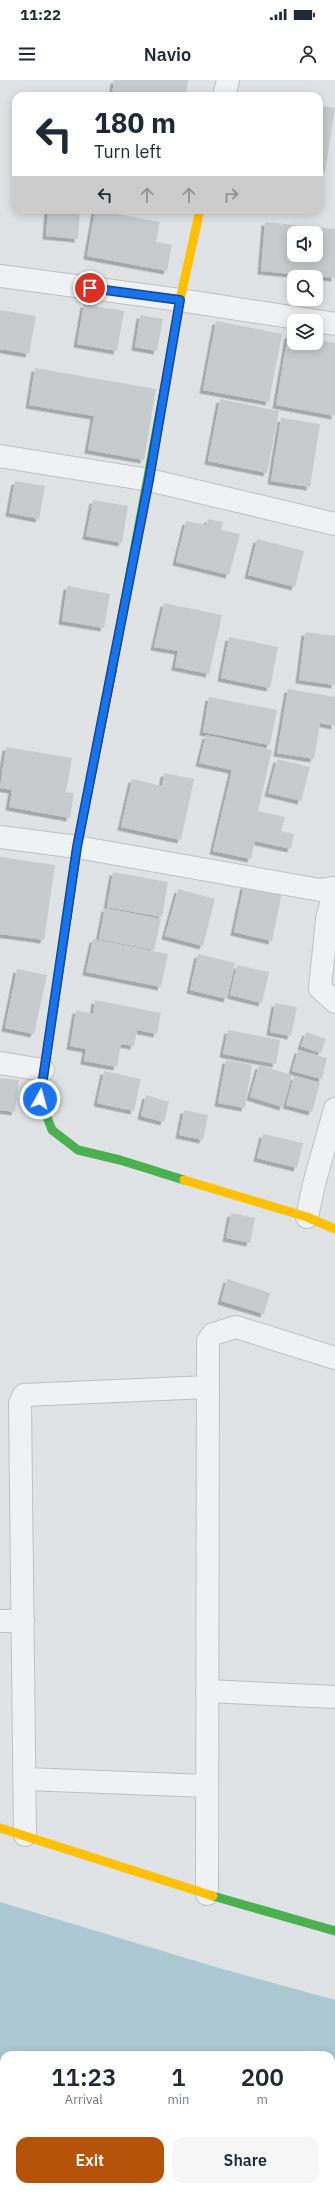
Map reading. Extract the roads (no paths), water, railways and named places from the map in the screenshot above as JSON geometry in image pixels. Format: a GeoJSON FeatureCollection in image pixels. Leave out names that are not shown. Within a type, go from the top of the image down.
{"type":"FeatureCollection","features":[{"type":"Feature","properties":{"kind":"street"},"geometry":{"type":"LineString","coordinates":[[225,92],[228,80]]}},
{"type":"Feature","properties":{"kind":"street"},"geometry":{"type":"LineString","coordinates":[[199,214],[180,300],[149,480],[77,847],[43,1070],[40,1099],[52,1130],[78,1150],[120,1160],[308,1217],[335,1230]]}},
{"type":"Feature","properties":{"kind":"street"},"geometry":{"type":"LineString","coordinates":[[0,276],[180,300],[335,324]]}},
{"type":"Feature","properties":{"kind":"street"},"geometry":{"type":"LineString","coordinates":[[0,456],[149,480],[335,524]]}},
{"type":"Feature","properties":{"kind":"street"},"geometry":{"type":"LineString","coordinates":[[0,838],[77,847],[320,890],[335,888],[326,919],[320,988],[335,1002]]}},
{"type":"Feature","properties":{"kind":"street"},"geometry":{"type":"LineString","coordinates":[[0,1063],[43,1070]]}},
{"type":"Feature","properties":{"kind":"street"},"geometry":{"type":"LineString","coordinates":[[308,1217],[314,1184],[335,1109]]}},
{"type":"Feature","properties":{"kind":"street"},"geometry":{"type":"LineString","coordinates":[[207,1894],[208,1341],[213,1334],[236,1327],[335,1358]]}},
{"type":"Feature","properties":{"kind":"street"},"geometry":{"type":"LineString","coordinates":[[26,1835],[20,1403],[24,1396],[208,1386]]}},
{"type":"Feature","properties":{"kind":"street"},"geometry":{"type":"LineString","coordinates":[[0,1621],[24,1621]]}},
{"type":"Feature","properties":{"kind":"street"},"geometry":{"type":"LineString","coordinates":[[207,1691],[335,1697]]}},
{"type":"Feature","properties":{"kind":"street"},"geometry":{"type":"LineString","coordinates":[[26,1779],[207,1786]]}},
{"type":"Feature","properties":{"kind":"street"},"geometry":{"type":"LineString","coordinates":[[0,1828],[26,1835],[207,1894],[335,1931]]}},
{"type":"Feature","properties":{"kind":"water"},"geometry":{"type":"Polygon","coordinates":[[[0,1902],[219,1968],[335,2000],[335,2051],[0,2051],[0,1902]]]}}]}
